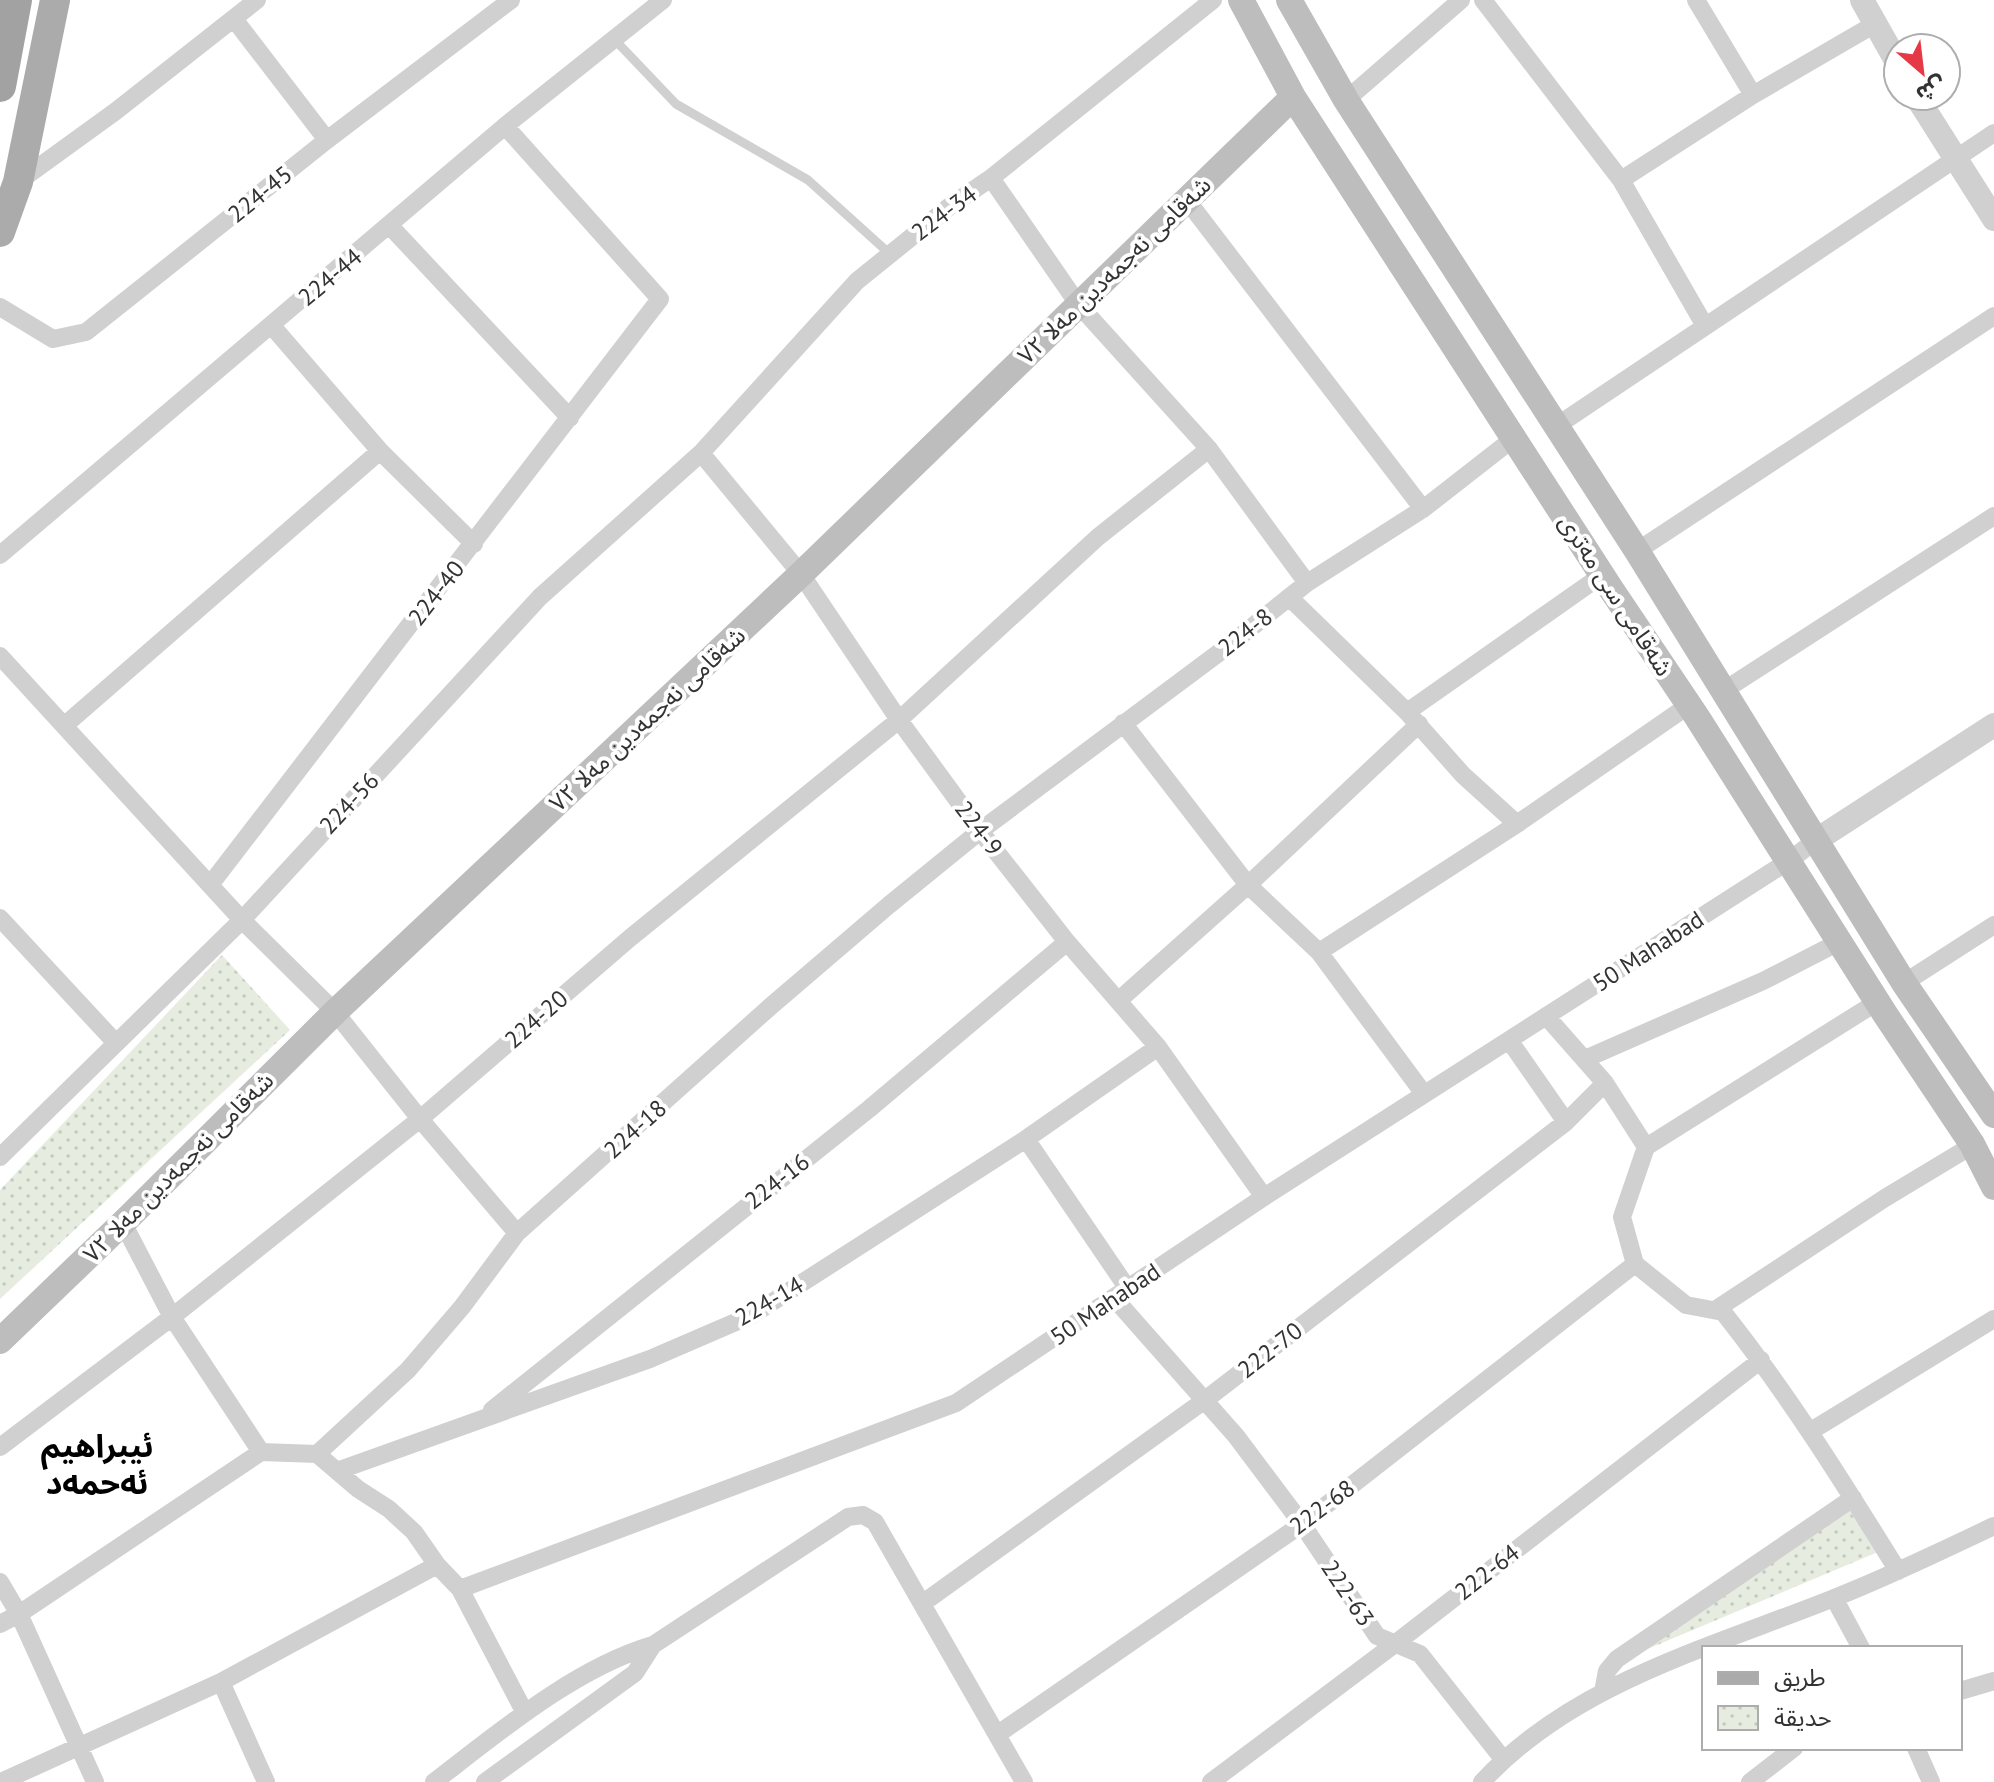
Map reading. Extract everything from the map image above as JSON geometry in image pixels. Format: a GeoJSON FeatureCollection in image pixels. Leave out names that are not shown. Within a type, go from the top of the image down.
{"type":"FeatureCollection","features":[{"type":"Feature","properties":{"kind":"highway"},"geometry":{"type":"LineString","coordinates":[[0,86],[16,0]]}},
{"type":"Feature","properties":{"kind":"main road"},"geometry":{"type":"LineString","coordinates":[[0,232],[18,182],[55,0]]}},
{"type":"Feature","properties":{"kind":"main road","name":"شەقامی سی مەتری"},"geometry":{"type":"LineString","coordinates":[[1241,0],[1293,97],[1790,860],[1877,1002],[1973,1145],[1994,1187]]}},
{"type":"Feature","properties":{"kind":"main road","name":"شەقامی سی مەتری"},"geometry":{"type":"LineString","coordinates":[[1289,0],[1346,100],[1637,551],[1904,983],[1994,1115]]}},
{"type":"Feature","properties":{"kind":"main road","name":"شەقامی نەجمەدین مەلا ٧٢"},"geometry":{"type":"LineString","coordinates":[[0,1341],[335,1012],[801,574],[1293,97]]}},
{"type":"Feature","properties":{"kind":"street"},"geometry":{"type":"LineString","coordinates":[[18,182],[257,0]]}},
{"type":"Feature","properties":{"kind":"street","name":"224-45"},"geometry":{"type":"LineString","coordinates":[[0,307],[53,339],[86,332],[327,140],[511,0]]}},
{"type":"Feature","properties":{"kind":"street","name":"224-44"},"geometry":{"type":"LineString","coordinates":[[0,555],[505,126],[663,0]]}},
{"type":"Feature","properties":{"kind":"street","name":"224-34"},"geometry":{"type":"LineString","coordinates":[[701,453],[857,281],[1213,0]]}},
{"type":"Feature","properties":{"kind":"street"},"geometry":{"type":"LineString","coordinates":[[1346,100],[1461,0]]}},
{"type":"Feature","properties":{"kind":"street"},"geometry":{"type":"LineString","coordinates":[[1483,0],[1621,180],[1705,326]]}},
{"type":"Feature","properties":{"kind":"street"},"geometry":{"type":"LineString","coordinates":[[1696,0],[1753,95]]}},
{"type":"Feature","properties":{"kind":"street"},"geometry":{"type":"LineString","coordinates":[[1862,0],[1882,36]]}},
{"type":"Feature","properties":{"kind":"street"},"geometry":{"type":"LineString","coordinates":[[234,19],[327,140]]}},
{"type":"Feature","properties":{"kind":"street"},"geometry":{"type":"LineString","coordinates":[[1621,180],[1753,95],[1875,24]]}},
{"type":"Feature","properties":{"kind":"street"},"geometry":{"type":"LineString","coordinates":[[1926,112],[1994,219]]}},
{"type":"Feature","properties":{"kind":"street","name":"224-40"},"geometry":{"type":"LineString","coordinates":[[210,885],[660,299],[505,126]]}},
{"type":"Feature","properties":{"kind":"street"},"geometry":{"type":"LineString","coordinates":[[1555,427],[1994,133]]}},
{"type":"Feature","properties":{"kind":"street"},"geometry":{"type":"LineString","coordinates":[[991,178],[1078,304],[1209,449],[1307,583]]}},
{"type":"Feature","properties":{"kind":"street"},"geometry":{"type":"LineString","coordinates":[[1186,199],[1423,509]]}},
{"type":"Feature","properties":{"kind":"street"},"geometry":{"type":"LineString","coordinates":[[390,226],[570,418]]}},
{"type":"Feature","properties":{"kind":"street"},"geometry":{"type":"LineString","coordinates":[[1637,551],[1994,316]]}},
{"type":"Feature","properties":{"kind":"street"},"geometry":{"type":"LineString","coordinates":[[272,326],[380,451],[474,544]]}},
{"type":"Feature","properties":{"kind":"street","name":"224-8"},"geometry":{"type":"LineString","coordinates":[[980,831],[1307,583],[1423,509],[1514,438]]}},
{"type":"Feature","properties":{"kind":"street","name":"224-20"},"geometry":{"type":"LineString","coordinates":[[0,1447],[172,1317],[420,1119],[630,938],[899,720],[1098,537],[1209,449]]}},
{"type":"Feature","properties":{"kind":"street"},"geometry":{"type":"LineString","coordinates":[[65,725],[380,451]]}},
{"type":"Feature","properties":{"kind":"street","name":"224-9"},"geometry":{"type":"LineString","coordinates":[[701,453],[801,574],[899,720],[980,831],[1067,942],[1158,1047],[1264,1197]]}},
{"type":"Feature","properties":{"kind":"street","name":"224-56"},"geometry":{"type":"LineString","coordinates":[[3,1147],[242,920],[540,597],[701,453]]}},
{"type":"Feature","properties":{"kind":"street"},"geometry":{"type":"LineString","coordinates":[[1723,691],[1994,516]]}},
{"type":"Feature","properties":{"kind":"street"},"geometry":{"type":"LineString","coordinates":[[1118,1001],[1248,885],[1413,718],[1602,575]]}},
{"type":"Feature","properties":{"kind":"street"},"geometry":{"type":"LineString","coordinates":[[1289,597],[1413,718],[1463,775],[1517,824]]}},
{"type":"Feature","properties":{"kind":"street"},"geometry":{"type":"LineString","coordinates":[[0,656],[242,920],[335,1012],[420,1119],[517,1233]]}},
{"type":"Feature","properties":{"kind":"street"},"geometry":{"type":"LineString","coordinates":[[1319,952],[1517,824],[1689,705]]}},
{"type":"Feature","properties":{"kind":"street"},"geometry":{"type":"LineString","coordinates":[[1123,723],[1248,885],[1319,952],[1424,1094]]}},
{"type":"Feature","properties":{"kind":"street"},"geometry":{"type":"LineString","coordinates":[[1815,841],[1994,725]]}},
{"type":"Feature","properties":{"kind":"street","name":"224-18"},"geometry":{"type":"LineString","coordinates":[[317,1454],[408,1370],[462,1307],[517,1233],[771,1006],[980,831]]}},
{"type":"Feature","properties":{"kind":"street","name":"50 Mahabad"},"geometry":{"type":"LineString","coordinates":[[460,1589],[956,1403],[1264,1197],[1815,841]]}},
{"type":"Feature","properties":{"kind":"street"},"geometry":{"type":"LineString","coordinates":[[0,918],[115,1042]]}},
{"type":"Feature","properties":{"kind":"street"},"geometry":{"type":"LineString","coordinates":[[1904,983],[1994,925]]}},
{"type":"Feature","properties":{"kind":"street","name":"224-16"},"geometry":{"type":"LineString","coordinates":[[484,1417],[869,1109],[1067,942]]}},
{"type":"Feature","properties":{"kind":"street"},"geometry":{"type":"LineString","coordinates":[[1585,1059],[1763,981],[1839,942]]}},
{"type":"Feature","properties":{"kind":"street"},"geometry":{"type":"LineString","coordinates":[[1877,1002],[1646,1147],[1622,1217],[1635,1264],[1686,1305],[1723,1312],[1761,1360],[1811,1431],[1898,1571]]}},
{"type":"Feature","properties":{"kind":"street"},"geometry":{"type":"LineString","coordinates":[[1546,1016],[1605,1083],[1646,1147]]}},
{"type":"Feature","properties":{"kind":"street"},"geometry":{"type":"LineString","coordinates":[[1509,1040],[1566,1122]]}},
{"type":"Feature","properties":{"kind":"street","name":"224-14"},"geometry":{"type":"LineString","coordinates":[[337,1471],[650,1359],[752,1315],[1026,1139],[1158,1047]]}},
{"type":"Feature","properties":{"kind":"street","name":"222-70"},"geometry":{"type":"LineString","coordinates":[[923,1603],[1205,1400],[1566,1122],[1605,1083]]}},
{"type":"Feature","properties":{"kind":"street","name":"222-63"},"geometry":{"type":"LineString","coordinates":[[1026,1139],[1121,1294],[1236,1436],[1302,1524],[1377,1636],[1420,1654],[1503,1759]]}},
{"type":"Feature","properties":{"kind":"street"},"geometry":{"type":"LineString","coordinates":[[1715,1310],[1885,1198],[1973,1145]]}},
{"type":"Feature","properties":{"kind":"street"},"geometry":{"type":"LineString","coordinates":[[123,1223],[172,1317],[261,1452]]}},
{"type":"Feature","properties":{"kind":"street","name":"222-68"},"geometry":{"type":"LineString","coordinates":[[998,1734],[1302,1524],[1635,1264]]}},
{"type":"Feature","properties":{"kind":"street"},"geometry":{"type":"LineString","coordinates":[[1811,1431],[1994,1319]]}},
{"type":"Feature","properties":{"kind":"street","name":"222-64"},"geometry":{"type":"LineString","coordinates":[[1221,1779],[1761,1360]]}},
{"type":"Feature","properties":{"kind":"street"},"geometry":{"type":"LineString","coordinates":[[0,1624],[261,1452],[317,1454],[414,1532],[437,1565],[460,1589],[525,1713]]}},
{"type":"Feature","properties":{"kind":"street"},"geometry":{"type":"LineString","coordinates":[[1603,1692],[1607,1671],[1617,1659],[1853,1498]]}},
{"type":"Feature","properties":{"kind":"street"},"geometry":{"type":"LineString","coordinates":[[434,1782],[525,1713],[621,1654],[653,1645],[848,1517],[863,1515],[875,1522],[1024,1782]]}},
{"type":"Feature","properties":{"kind":"street"},"geometry":{"type":"LineString","coordinates":[[1709,1646],[1834,1598],[1994,1526]]}},
{"type":"Feature","properties":{"kind":"street"},"geometry":{"type":"LineString","coordinates":[[1,1782],[221,1682],[437,1565]]}},
{"type":"Feature","properties":{"kind":"street"},"geometry":{"type":"LineString","coordinates":[[0,1582],[19,1614],[95,1782]]}},
{"type":"Feature","properties":{"kind":"street"},"geometry":{"type":"LineString","coordinates":[[1834,1598],[1860,1646]]}},
{"type":"Feature","properties":{"kind":"street"},"geometry":{"type":"LineString","coordinates":[[485,1782],[635,1673],[653,1645]]}},
{"type":"Feature","properties":{"kind":"street"},"geometry":{"type":"LineString","coordinates":[[1482,1782],[1526,1740],[1603,1692],[1702,1649]]}},
{"type":"Feature","properties":{"kind":"street"},"geometry":{"type":"LineString","coordinates":[[1962,1690],[1994,1681]]}},
{"type":"Feature","properties":{"kind":"street"},"geometry":{"type":"LineString","coordinates":[[221,1682],[266,1782]]}},
{"type":"Feature","properties":{"kind":"street"},"geometry":{"type":"LineString","coordinates":[[1750,1782],[1791,1750]]}},
{"type":"Feature","properties":{"kind":"street"},"geometry":{"type":"LineString","coordinates":[[1917,1750],[1931,1782]]}},
{"type":"Feature","properties":{"kind":"lane"},"geometry":{"type":"LineString","coordinates":[[614,39],[676,104],[808,180],[890,254]]}},
{"type":"Feature","properties":{"kind":"green space"},"geometry":{"type":"Polygon","coordinates":[[[222,955],[290,1030],[0,1299],[0,1190],[222,955]]]}},
{"type":"Feature","properties":{"kind":"green space"},"geometry":{"type":"Polygon","coordinates":[[[1840,1497],[1878,1552],[1600,1669],[1840,1497]]]}},
{"type":"Feature","properties":{"kind":"district","name":"ئیبراهیم ئەحمەد"},"geometry":{"type":"Point","coordinates":[97,1464]}}]}
